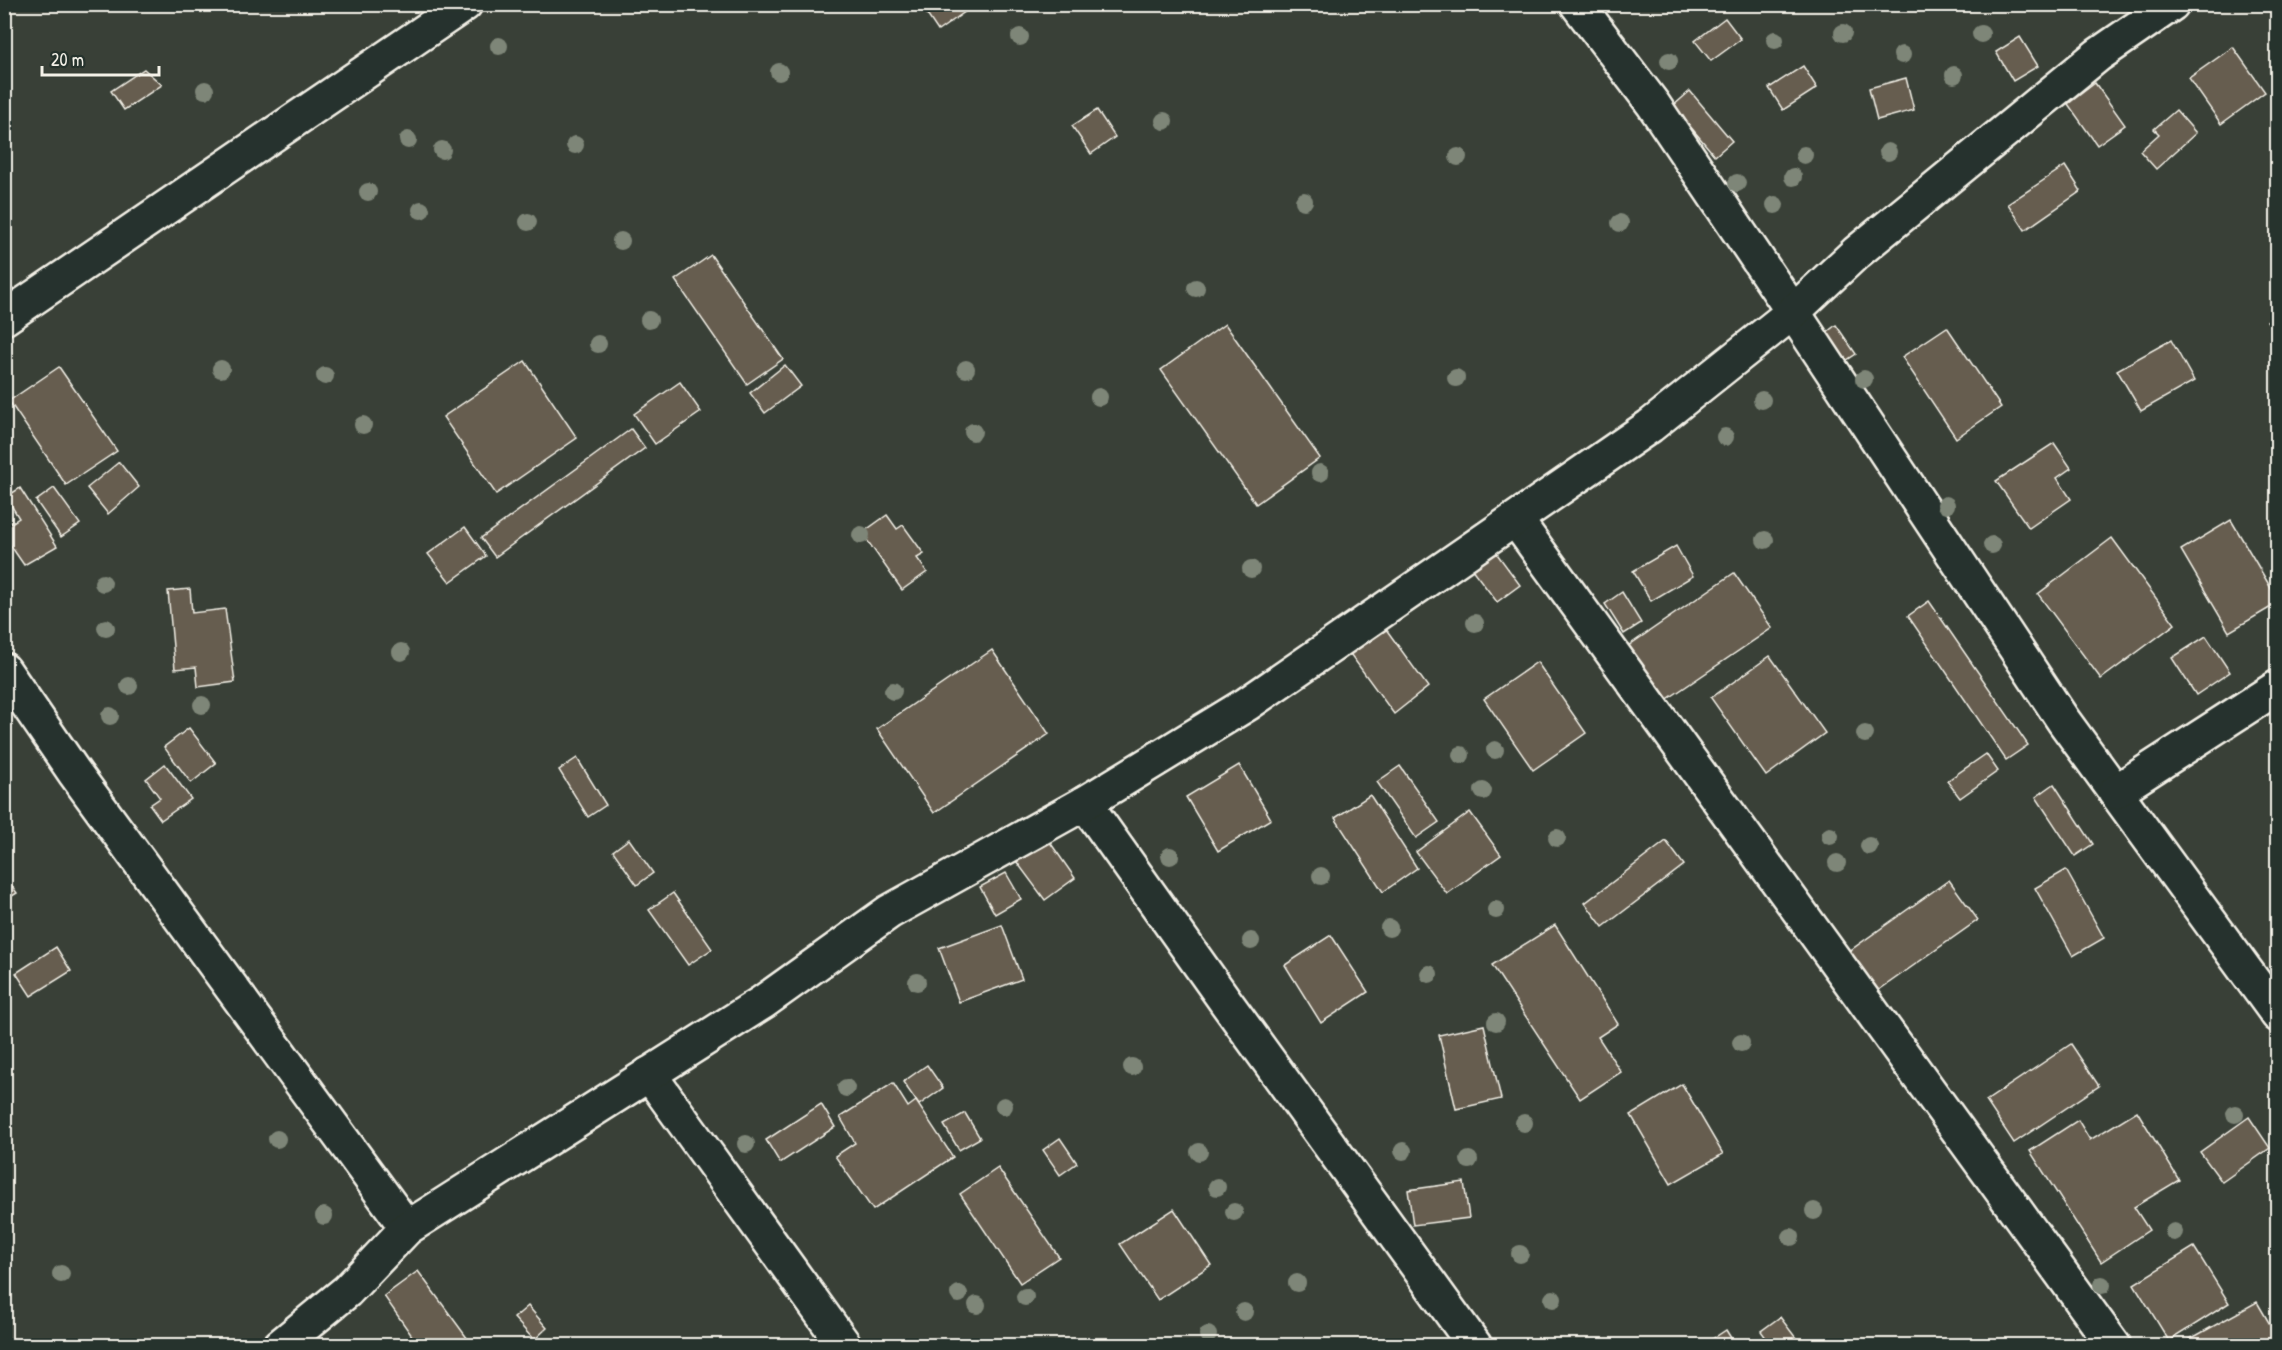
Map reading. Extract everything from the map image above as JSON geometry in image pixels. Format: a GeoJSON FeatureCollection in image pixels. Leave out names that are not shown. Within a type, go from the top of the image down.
{"type":"FeatureCollection","features":[{"type":"Feature","properties":{"kind":"street"},"geometry":{"type":"LineString","coordinates":[[4,318],[465,4]]}},
{"type":"Feature","properties":{"kind":"street"},"geometry":{"type":"LineString","coordinates":[[1577,4],[1653,104],[1794,312],[2057,710],[2277,1015]]}},
{"type":"Feature","properties":{"kind":"street"},"geometry":{"type":"LineString","coordinates":[[280,1346],[347,1291],[407,1228],[763,1002],[890,912],[1085,803],[1247,704],[1650,426],[1794,312],[1856,253],[2098,55],[2172,4]]}},
{"type":"Feature","properties":{"kind":"street"},"geometry":{"type":"LineString","coordinates":[[1516,520],[2114,1346]]}},
{"type":"Feature","properties":{"kind":"street"},"geometry":{"type":"LineString","coordinates":[[4,670],[74,772],[407,1228]]}},
{"type":"Feature","properties":{"kind":"street"},"geometry":{"type":"LineString","coordinates":[[2115,792],[2277,687]]}},
{"type":"Feature","properties":{"kind":"street"},"geometry":{"type":"LineString","coordinates":[[1085,803],[1475,1346]]}},
{"type":"Feature","properties":{"kind":"street"},"geometry":{"type":"LineString","coordinates":[[649,1074],[845,1346]]}},
{"type":"Feature","properties":{"kind":"building"},"geometry":{"type":"Polygon","coordinates":[[[920,4],[976,4],[938,31],[920,4]]]}},
{"type":"Feature","properties":{"kind":"building"},"geometry":{"type":"Polygon","coordinates":[[[1725,18],[1741,39],[1711,61],[1695,41],[1725,18]]]}},
{"type":"Feature","properties":{"kind":"building"},"geometry":{"type":"Polygon","coordinates":[[[2020,37],[2038,66],[2013,81],[1996,52],[2020,37]]]}},
{"type":"Feature","properties":{"kind":"building"},"geometry":{"type":"Polygon","coordinates":[[[2233,47],[2265,92],[2221,124],[2189,78],[2233,47]]]}},
{"type":"Feature","properties":{"kind":"building"},"geometry":{"type":"Polygon","coordinates":[[[1803,66],[1817,88],[1783,110],[1769,88],[1803,66]]]}},
{"type":"Feature","properties":{"kind":"building"},"geometry":{"type":"Polygon","coordinates":[[[144,69],[162,85],[124,110],[111,91],[144,69]]]}},
{"type":"Feature","properties":{"kind":"building"},"geometry":{"type":"Polygon","coordinates":[[[1906,78],[1914,110],[1877,120],[1869,88],[1906,78]]]}},
{"type":"Feature","properties":{"kind":"building"},"geometry":{"type":"Polygon","coordinates":[[[2095,83],[2125,125],[2097,145],[2068,104],[2095,83]]]}},
{"type":"Feature","properties":{"kind":"building"},"geometry":{"type":"Polygon","coordinates":[[[1690,91],[1732,141],[1715,156],[1673,106],[1690,91]]]}},
{"type":"Feature","properties":{"kind":"building"},"geometry":{"type":"Polygon","coordinates":[[[1097,110],[1115,137],[1091,154],[1072,126],[1097,110]]]}},
{"type":"Feature","properties":{"kind":"building"},"geometry":{"type":"Polygon","coordinates":[[[2176,110],[2196,133],[2156,169],[2140,151],[2159,134],[2154,129],[2176,110]]]}},
{"type":"Feature","properties":{"kind":"building"},"geometry":{"type":"Polygon","coordinates":[[[2065,166],[2081,191],[2025,230],[2008,204],[2065,166]]]}},
{"type":"Feature","properties":{"kind":"building"},"geometry":{"type":"Polygon","coordinates":[[[711,255],[783,359],[747,384],[675,280],[711,255]]]}},
{"type":"Feature","properties":{"kind":"building"},"geometry":{"type":"Polygon","coordinates":[[[2278,314],[2278,335],[2267,321],[2278,314]]]}},
{"type":"Feature","properties":{"kind":"building"},"geometry":{"type":"Polygon","coordinates":[[[1225,324],[1320,458],[1256,504],[1161,370],[1225,324]]]}},
{"type":"Feature","properties":{"kind":"building"},"geometry":{"type":"Polygon","coordinates":[[[1836,325],[1856,354],[1841,364],[1822,336],[1836,325]]]}},
{"type":"Feature","properties":{"kind":"building"},"geometry":{"type":"Polygon","coordinates":[[[1947,327],[2001,407],[1956,438],[1902,357],[1947,327]]]}},
{"type":"Feature","properties":{"kind":"building"},"geometry":{"type":"Polygon","coordinates":[[[2171,340],[2194,381],[2141,411],[2117,370],[2171,340]]]}},
{"type":"Feature","properties":{"kind":"building"},"geometry":{"type":"Polygon","coordinates":[[[525,361],[577,438],[496,494],[443,417],[525,361]]]}},
{"type":"Feature","properties":{"kind":"building"},"geometry":{"type":"Polygon","coordinates":[[[785,365],[801,386],[765,413],[750,393],[785,365]]]}},
{"type":"Feature","properties":{"kind":"building"},"geometry":{"type":"Polygon","coordinates":[[[59,367],[117,451],[66,485],[9,401],[59,367]]]}},
{"type":"Feature","properties":{"kind":"building"},"geometry":{"type":"Polygon","coordinates":[[[680,382],[701,412],[655,444],[634,414],[680,382]]]}},
{"type":"Feature","properties":{"kind":"building"},"geometry":{"type":"Polygon","coordinates":[[[631,429],[645,448],[495,557],[481,538],[631,429]]]}},
{"type":"Feature","properties":{"kind":"building"},"geometry":{"type":"Polygon","coordinates":[[[2054,443],[2071,468],[2057,478],[2071,499],[2029,528],[1996,481],[2054,443]]]}},
{"type":"Feature","properties":{"kind":"building"},"geometry":{"type":"Polygon","coordinates":[[[119,462],[139,487],[108,514],[87,488],[119,462]]]}},
{"type":"Feature","properties":{"kind":"building"},"geometry":{"type":"Polygon","coordinates":[[[20,488],[57,546],[24,565],[4,536],[4,528],[19,518],[6,497],[20,488]]]}},
{"type":"Feature","properties":{"kind":"building"},"geometry":{"type":"Polygon","coordinates":[[[54,488],[80,524],[61,537],[36,501],[54,488]]]}},
{"type":"Feature","properties":{"kind":"building"},"geometry":{"type":"Polygon","coordinates":[[[887,515],[897,529],[903,525],[924,554],[917,558],[927,572],[902,590],[862,533],[887,515]]]}},
{"type":"Feature","properties":{"kind":"building"},"geometry":{"type":"Polygon","coordinates":[[[2231,520],[2278,603],[2229,632],[2181,550],[2231,520]]]}},
{"type":"Feature","properties":{"kind":"building"},"geometry":{"type":"Polygon","coordinates":[[[465,527],[486,556],[450,582],[428,554],[465,527]]]}},
{"type":"Feature","properties":{"kind":"building"},"geometry":{"type":"Polygon","coordinates":[[[2112,538],[2175,624],[2101,679],[2038,594],[2112,538]]]}},
{"type":"Feature","properties":{"kind":"building"},"geometry":{"type":"Polygon","coordinates":[[[1676,546],[1693,576],[1651,601],[1633,571],[1676,546]]]}},
{"type":"Feature","properties":{"kind":"building"},"geometry":{"type":"Polygon","coordinates":[[[1492,547],[1520,585],[1497,602],[1468,564],[1492,547]]]}},
{"type":"Feature","properties":{"kind":"building"},"geometry":{"type":"Polygon","coordinates":[[[1734,573],[1772,628],[1666,700],[1628,646],[1734,573]]]}},
{"type":"Feature","properties":{"kind":"building"},"geometry":{"type":"Polygon","coordinates":[[[190,589],[192,613],[225,609],[235,682],[198,687],[196,667],[175,669],[168,591],[190,589]]]}},
{"type":"Feature","properties":{"kind":"building"},"geometry":{"type":"Polygon","coordinates":[[[1622,592],[1641,623],[1624,634],[1605,604],[1622,592]]]}},
{"type":"Feature","properties":{"kind":"building"},"geometry":{"type":"Polygon","coordinates":[[[1929,601],[2028,745],[2006,760],[1908,616],[1929,601]]]}},
{"type":"Feature","properties":{"kind":"building"},"geometry":{"type":"Polygon","coordinates":[[[1383,625],[1428,687],[1394,714],[1348,651],[1383,625]]]}},
{"type":"Feature","properties":{"kind":"building"},"geometry":{"type":"Polygon","coordinates":[[[2206,636],[2230,672],[2196,695],[2172,658],[2206,636]]]}},
{"type":"Feature","properties":{"kind":"building"},"geometry":{"type":"Polygon","coordinates":[[[992,650],[1049,734],[934,813],[877,729],[992,650]]]}},
{"type":"Feature","properties":{"kind":"building"},"geometry":{"type":"Polygon","coordinates":[[[1770,656],[1825,733],[1766,776],[1711,698],[1770,656]]]}},
{"type":"Feature","properties":{"kind":"building"},"geometry":{"type":"Polygon","coordinates":[[[1537,662],[1586,733],[1533,770],[1484,699],[1537,662]]]}},
{"type":"Feature","properties":{"kind":"building"},"geometry":{"type":"Polygon","coordinates":[[[189,728],[216,763],[191,783],[164,747],[189,728]]]}},
{"type":"Feature","properties":{"kind":"building"},"geometry":{"type":"Polygon","coordinates":[[[1986,754],[1998,771],[1960,798],[1947,781],[1986,754]]]}},
{"type":"Feature","properties":{"kind":"building"},"geometry":{"type":"Polygon","coordinates":[[[577,758],[606,805],[588,817],[559,770],[577,758]]]}},
{"type":"Feature","properties":{"kind":"building"},"geometry":{"type":"Polygon","coordinates":[[[165,764],[191,799],[161,820],[150,805],[160,798],[146,779],[165,764]]]}},
{"type":"Feature","properties":{"kind":"building"},"geometry":{"type":"Polygon","coordinates":[[[1239,765],[1271,819],[1218,851],[1186,797],[1239,765]]]}},
{"type":"Feature","properties":{"kind":"building"},"geometry":{"type":"Polygon","coordinates":[[[1400,766],[1439,822],[1416,838],[1377,782],[1400,766]]]}},
{"type":"Feature","properties":{"kind":"building"},"geometry":{"type":"Polygon","coordinates":[[[2054,784],[2093,844],[2075,856],[2036,797],[2054,784]]]}},
{"type":"Feature","properties":{"kind":"building"},"geometry":{"type":"Polygon","coordinates":[[[1370,795],[1417,868],[1383,892],[1335,818],[1370,795]]]}},
{"type":"Feature","properties":{"kind":"building"},"geometry":{"type":"Polygon","coordinates":[[[1470,812],[1501,855],[1447,894],[1416,852],[1470,812]]]}},
{"type":"Feature","properties":{"kind":"building"},"geometry":{"type":"Polygon","coordinates":[[[1047,838],[1075,878],[1045,900],[1016,861],[1047,838]]]}},
{"type":"Feature","properties":{"kind":"building"},"geometry":{"type":"Polygon","coordinates":[[[629,839],[653,873],[637,885],[613,851],[629,839]]]}},
{"type":"Feature","properties":{"kind":"building"},"geometry":{"type":"Polygon","coordinates":[[[1666,841],[1684,865],[1603,927],[1585,903],[1666,841]]]}},
{"type":"Feature","properties":{"kind":"building"},"geometry":{"type":"Polygon","coordinates":[[[2066,870],[2104,938],[2073,956],[2035,888],[2066,870]]]}},
{"type":"Feature","properties":{"kind":"building"},"geometry":{"type":"Polygon","coordinates":[[[1006,873],[1021,899],[995,914],[980,887],[1006,873]]]}},
{"type":"Feature","properties":{"kind":"building"},"geometry":{"type":"Polygon","coordinates":[[[4,875],[17,893],[4,901],[4,875]]]}},
{"type":"Feature","properties":{"kind":"building"},"geometry":{"type":"Polygon","coordinates":[[[1949,880],[1978,920],[1876,992],[1848,952],[1949,880]]]}},
{"type":"Feature","properties":{"kind":"building"},"geometry":{"type":"Polygon","coordinates":[[[673,893],[712,949],[688,965],[649,910],[673,893]]]}},
{"type":"Feature","properties":{"kind":"building"},"geometry":{"type":"Polygon","coordinates":[[[1002,925],[1022,979],[959,1002],[939,948],[1002,925]]]}},
{"type":"Feature","properties":{"kind":"building"},"geometry":{"type":"Polygon","coordinates":[[[1555,925],[1618,1024],[1598,1037],[1621,1072],[1580,1099],[1492,965],[1555,925]]]}},
{"type":"Feature","properties":{"kind":"building"},"geometry":{"type":"Polygon","coordinates":[[[1331,935],[1368,992],[1321,1023],[1285,965],[1331,935]]]}},
{"type":"Feature","properties":{"kind":"building"},"geometry":{"type":"Polygon","coordinates":[[[56,947],[71,971],[31,996],[16,973],[56,947]]]}},
{"type":"Feature","properties":{"kind":"building"},"geometry":{"type":"Polygon","coordinates":[[[1484,1025],[1501,1099],[1456,1109],[1439,1035],[1484,1025]]]}},
{"type":"Feature","properties":{"kind":"building"},"geometry":{"type":"Polygon","coordinates":[[[2071,1044],[2099,1086],[2014,1143],[1986,1101],[2071,1044]]]}},
{"type":"Feature","properties":{"kind":"building"},"geometry":{"type":"Polygon","coordinates":[[[927,1065],[943,1088],[919,1105],[903,1082],[927,1065]]]}},
{"type":"Feature","properties":{"kind":"building"},"geometry":{"type":"Polygon","coordinates":[[[893,1083],[908,1107],[916,1101],[953,1157],[873,1210],[835,1156],[855,1143],[840,1117],[893,1083]]]}},
{"type":"Feature","properties":{"kind":"building"},"geometry":{"type":"Polygon","coordinates":[[[1682,1084],[1723,1154],[1671,1184],[1631,1115],[1682,1084]]]}},
{"type":"Feature","properties":{"kind":"building"},"geometry":{"type":"Polygon","coordinates":[[[821,1104],[835,1127],[780,1163],[766,1140],[821,1104]]]}},
{"type":"Feature","properties":{"kind":"building"},"geometry":{"type":"Polygon","coordinates":[[[2137,1111],[2179,1180],[2134,1207],[2149,1230],[2101,1262],[2030,1151],[2078,1120],[2090,1140],[2137,1111]]]}},
{"type":"Feature","properties":{"kind":"building"},"geometry":{"type":"Polygon","coordinates":[[[965,1113],[980,1138],[959,1150],[944,1125],[965,1113]]]}},
{"type":"Feature","properties":{"kind":"building"},"geometry":{"type":"Polygon","coordinates":[[[2249,1117],[2270,1148],[2222,1182],[2200,1152],[2249,1117]]]}},
{"type":"Feature","properties":{"kind":"building"},"geometry":{"type":"Polygon","coordinates":[[[1060,1138],[1077,1163],[1060,1175],[1043,1150],[1060,1138]]]}},
{"type":"Feature","properties":{"kind":"building"},"geometry":{"type":"Polygon","coordinates":[[[998,1168],[1059,1257],[1020,1283],[960,1194],[998,1168]]]}},
{"type":"Feature","properties":{"kind":"building"},"geometry":{"type":"Polygon","coordinates":[[[1464,1182],[1469,1218],[1413,1225],[1408,1190],[1464,1182]]]}},
{"type":"Feature","properties":{"kind":"building"},"geometry":{"type":"Polygon","coordinates":[[[1174,1209],[1211,1265],[1158,1300],[1120,1244],[1174,1209]]]}},
{"type":"Feature","properties":{"kind":"building"},"geometry":{"type":"Polygon","coordinates":[[[2194,1247],[2229,1303],[2169,1341],[2134,1284],[2194,1247]]]}},
{"type":"Feature","properties":{"kind":"building"},"geometry":{"type":"Polygon","coordinates":[[[418,1271],[473,1346],[419,1346],[384,1296],[418,1271]]]}},
{"type":"Feature","properties":{"kind":"building"},"geometry":{"type":"Polygon","coordinates":[[[2257,1302],[2278,1338],[2278,1346],[2181,1346],[2181,1344],[2257,1302]]]}},
{"type":"Feature","properties":{"kind":"building"},"geometry":{"type":"Polygon","coordinates":[[[528,1306],[547,1328],[534,1340],[514,1318],[528,1306]]]}},
{"type":"Feature","properties":{"kind":"building"},"geometry":{"type":"Polygon","coordinates":[[[1780,1317],[1799,1342],[1794,1346],[1772,1346],[1761,1331],[1780,1317]]]}},
{"type":"Feature","properties":{"kind":"building"},"geometry":{"type":"Polygon","coordinates":[[[1726,1330],[1736,1346],[1711,1346],[1708,1342],[1726,1330]]]}}]}
